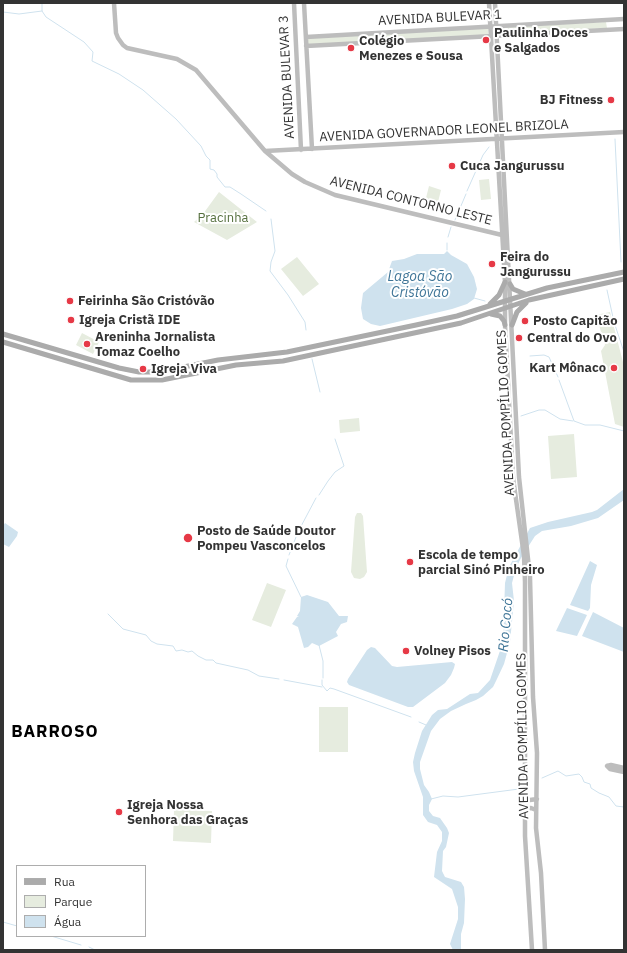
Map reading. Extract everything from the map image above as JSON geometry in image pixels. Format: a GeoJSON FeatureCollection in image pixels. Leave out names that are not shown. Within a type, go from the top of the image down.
{"type":"FeatureCollection","features":[{"type":"Feature","properties":{"kind":"main road","name":"AVENIDA CONTORNO LESTE"},"geometry":{"type":"LineString","coordinates":[[114,3],[116,33],[122,44],[127,48],[173,58],[196,70],[265,151],[305,182],[335,195],[502,235]]}},
{"type":"Feature","properties":{"kind":"main road"},"geometry":{"type":"LineString","coordinates":[[489,3],[499,192],[507,283],[513,289],[526,294]]}},
{"type":"Feature","properties":{"kind":"main road"},"geometry":{"type":"LineString","coordinates":[[489,305],[499,295],[507,283],[505,184],[495,3]]}},
{"type":"Feature","properties":{"kind":"main road"},"geometry":{"type":"LineString","coordinates":[[294,5],[304,5]]}},
{"type":"Feature","properties":{"kind":"main road","name":"AVENIDA BULEVAR 3"},"geometry":{"type":"LineString","coordinates":[[294,5],[301,150]]}},
{"type":"Feature","properties":{"kind":"main road","name":"AVENIDA BULEVAR 3"},"geometry":{"type":"LineString","coordinates":[[304,5],[312,149]]}},
{"type":"Feature","properties":{"kind":"main road","name":"AVENIDA BULEVAR 1"},"geometry":{"type":"LineString","coordinates":[[306,37],[624,19]]}},
{"type":"Feature","properties":{"kind":"main road","name":"AVENIDA BULEVAR 1"},"geometry":{"type":"LineString","coordinates":[[306,46],[624,29]]}},
{"type":"Feature","properties":{"kind":"main road","name":"AVENIDA GOVERNADOR LEONEL BRIZOLA"},"geometry":{"type":"LineString","coordinates":[[265,151],[624,132]]}},
{"type":"Feature","properties":{"kind":"main road"},"geometry":{"type":"LineString","coordinates":[[499,184],[505,184]]}},
{"type":"Feature","properties":{"kind":"main road"},"geometry":{"type":"LineString","coordinates":[[499,192],[505,192]]}},
{"type":"Feature","properties":{"kind":"main road"},"geometry":{"type":"LineString","coordinates":[[3,334],[113,367],[139,372],[164,371],[213,361],[287,352],[394,330],[457,316],[526,294],[624,272]]}},
{"type":"Feature","properties":{"kind":"main road"},"geometry":{"type":"LineString","coordinates":[[3,342],[131,380],[162,380],[246,364],[296,358],[461,323],[529,300],[624,279]]}},
{"type":"Feature","properties":{"kind":"main road","name":"AVENIDA POMPÍLIO GOMES"},"geometry":{"type":"LineString","coordinates":[[507,283],[511,299],[522,525]]}},
{"type":"Feature","properties":{"kind":"main road","name":"AVENIDA POMPÍLIO GOMES"},"geometry":{"type":"LineString","coordinates":[[507,283],[505,325],[513,478],[522,525],[531,604],[533,697],[537,753],[536,828],[541,874],[545,950]]}},
{"type":"Feature","properties":{"kind":"main road"},"geometry":{"type":"LineString","coordinates":[[566,284],[567,292]]}},
{"type":"Feature","properties":{"kind":"main road"},"geometry":{"type":"LineString","coordinates":[[512,325],[516,312],[529,300]]}},
{"type":"Feature","properties":{"kind":"main road"},"geometry":{"type":"LineString","coordinates":[[490,313],[500,316],[505,325]]}},
{"type":"Feature","properties":{"kind":"main road"},"geometry":{"type":"LineString","coordinates":[[394,330],[395,337]]}},
{"type":"Feature","properties":{"kind":"main road"},"geometry":{"type":"LineString","coordinates":[[384,332],[386,339]]}},
{"type":"Feature","properties":{"kind":"main road"},"geometry":{"type":"LineString","coordinates":[[29,350],[32,343]]}},
{"type":"Feature","properties":{"kind":"main road"},"geometry":{"type":"LineString","coordinates":[[224,360],[225,368]]}},
{"type":"Feature","properties":{"kind":"main road"},"geometry":{"type":"LineString","coordinates":[[213,361],[214,370]]}},
{"type":"Feature","properties":{"kind":"main road","name":"AVENIDA POMPÍLIO GOMES"},"geometry":{"type":"LineString","coordinates":[[526,556],[525,836],[532,950]]}},
{"type":"Feature","properties":{"kind":"main road"},"geometry":{"type":"LineString","coordinates":[[624,768],[611,765],[607,766],[610,769],[624,772]]}},
{"type":"Feature","properties":{"kind":"main road"},"geometry":{"type":"LineString","coordinates":[[525,799],[537,799]]}},
{"type":"Feature","properties":{"kind":"main road"},"geometry":{"type":"LineString","coordinates":[[525,809],[531,808],[536,810]]}},
{"type":"Feature","properties":{"kind":"green space"},"geometry":{"type":"Polygon","coordinates":[[[606,22],[607,28],[498,34],[498,27],[606,22]]]}},
{"type":"Feature","properties":{"kind":"green space"},"geometry":{"type":"Polygon","coordinates":[[[488,28],[488,35],[309,45],[307,43],[309,38],[488,28]]]}},
{"type":"Feature","properties":{"kind":"green space"},"geometry":{"type":"Polygon","coordinates":[[[489,179],[491,199],[481,200],[479,180],[489,179]]]}},
{"type":"Feature","properties":{"kind":"green space"},"geometry":{"type":"Polygon","coordinates":[[[429,186],[441,190],[436,210],[424,206],[429,186]]]}},
{"type":"Feature","properties":{"kind":"green space","name":"Pracinha"},"geometry":{"type":"Polygon","coordinates":[[[219,192],[257,222],[227,240],[194,222],[203,214],[219,192]]]}},
{"type":"Feature","properties":{"kind":"green space"},"geometry":{"type":"Polygon","coordinates":[[[297,257],[319,284],[303,296],[281,269],[297,257]]]}},
{"type":"Feature","properties":{"kind":"green space","name":"Kart Mônaco"},"geometry":{"type":"Polygon","coordinates":[[[610,312],[624,366],[624,427],[615,424],[601,351],[605,345],[596,315],[610,312]]]}},
{"type":"Feature","properties":{"kind":"green space","name":"Areninha Jornalista Tomaz Coelho"},"geometry":{"type":"Polygon","coordinates":[[[82,333],[99,342],[93,354],[76,345],[82,333]]]}},
{"type":"Feature","properties":{"kind":"green space"},"geometry":{"type":"Polygon","coordinates":[[[359,418],[360,431],[340,433],[339,420],[359,418]]]}},
{"type":"Feature","properties":{"kind":"green space"},"geometry":{"type":"Polygon","coordinates":[[[574,434],[577,477],[551,479],[548,436],[574,434]]]}},
{"type":"Feature","properties":{"kind":"green space"},"geometry":{"type":"Polygon","coordinates":[[[357,513],[361,513],[363,516],[367,572],[364,577],[360,579],[354,578],[351,572],[355,517],[357,513]]]}},
{"type":"Feature","properties":{"kind":"green space"},"geometry":{"type":"Polygon","coordinates":[[[267,583],[286,590],[271,627],[252,620],[267,583]]]}},
{"type":"Feature","properties":{"kind":"green space"},"geometry":{"type":"Polygon","coordinates":[[[319,707],[348,707],[348,752],[319,752],[319,707]]]}},
{"type":"Feature","properties":{"kind":"green space"},"geometry":{"type":"Polygon","coordinates":[[[174,810],[212,811],[211,843],[173,841],[174,810]]]}},
{"type":"Feature","properties":{"kind":"water","name":"Lagoa São Cristóvão"},"geometry":{"type":"Polygon","coordinates":[[[447,251],[467,264],[474,277],[477,289],[474,299],[467,304],[452,309],[380,326],[371,324],[363,319],[361,308],[363,293],[388,272],[392,261],[404,259],[417,254],[444,254],[447,251]]]}},
{"type":"Feature","properties":{"kind":"water","name":"Rio Cocó"},"geometry":{"type":"Polygon","coordinates":[[[624,489],[624,500],[598,518],[571,526],[542,531],[535,536],[516,568],[512,583],[514,601],[510,642],[504,664],[493,687],[476,700],[451,711],[440,719],[431,731],[420,762],[420,769],[424,785],[432,799],[429,805],[429,811],[433,816],[440,818],[449,833],[446,847],[443,851],[442,871],[445,877],[461,882],[464,887],[464,923],[461,934],[461,950],[453,950],[450,944],[458,919],[458,907],[452,889],[434,877],[437,852],[442,841],[442,832],[437,825],[428,822],[423,815],[423,797],[414,771],[413,762],[422,731],[432,715],[438,710],[447,709],[470,694],[478,693],[490,680],[503,642],[505,583],[509,567],[530,528],[597,510],[624,489]]]}},
{"type":"Feature","properties":{"kind":"water"},"geometry":{"type":"Polygon","coordinates":[[[5,523],[18,532],[17,536],[9,547],[3,544],[3,526],[5,523]]]}},
{"type":"Feature","properties":{"kind":"water"},"geometry":{"type":"Polygon","coordinates":[[[590,561],[597,565],[591,585],[590,608],[588,611],[570,605],[590,561]]]}},
{"type":"Feature","properties":{"kind":"water"},"geometry":{"type":"Polygon","coordinates":[[[307,595],[328,602],[339,616],[348,616],[347,622],[341,624],[336,632],[338,636],[319,646],[312,643],[308,647],[304,648],[298,627],[292,624],[297,617],[299,617],[297,616],[300,611],[301,597],[307,595]]]}},
{"type":"Feature","properties":{"kind":"water"},"geometry":{"type":"Polygon","coordinates":[[[567,608],[587,615],[577,636],[556,631],[567,608]]]}},
{"type":"Feature","properties":{"kind":"water"},"geometry":{"type":"Polygon","coordinates":[[[593,612],[624,628],[624,652],[582,636],[593,612]]]}},
{"type":"Feature","properties":{"kind":"water"},"geometry":{"type":"Polygon","coordinates":[[[371,647],[375,648],[392,666],[397,667],[452,662],[455,664],[451,675],[445,683],[413,707],[408,707],[349,685],[347,682],[367,650],[371,647]]]}},
{"type":"Feature","properties":{"kind":"waterway"},"geometry":{"type":"LineString","coordinates":[[42,3],[42,11],[46,17],[84,42],[93,52],[92,61],[119,74],[143,90],[176,119],[201,146],[206,156],[210,160],[210,169],[214,170],[217,177],[225,187],[230,187],[266,211]]}},
{"type":"Feature","properties":{"kind":"waterway"},"geometry":{"type":"LineString","coordinates":[[3,12],[19,14],[42,11]]}},
{"type":"Feature","properties":{"kind":"waterway"},"geometry":{"type":"LineString","coordinates":[[615,139],[621,262]]}},
{"type":"Feature","properties":{"kind":"waterway"},"geometry":{"type":"LineString","coordinates":[[467,191],[483,155],[489,147]]}},
{"type":"Feature","properties":{"kind":"waterway"},"geometry":{"type":"LineString","coordinates":[[455,220],[466,194]]}},
{"type":"Feature","properties":{"kind":"waterway"},"geometry":{"type":"LineString","coordinates":[[271,219],[275,251],[271,262],[270,271],[288,295],[305,322],[306,330]]}},
{"type":"Feature","properties":{"kind":"waterway"},"geometry":{"type":"LineString","coordinates":[[448,237],[451,227]]}},
{"type":"Feature","properties":{"kind":"waterway"},"geometry":{"type":"LineString","coordinates":[[447,243],[447,250]]}},
{"type":"Feature","properties":{"kind":"waterway"},"geometry":{"type":"LineString","coordinates":[[607,290],[614,322],[624,352]]}},
{"type":"Feature","properties":{"kind":"waterway"},"geometry":{"type":"LineString","coordinates":[[474,298],[485,301]]}},
{"type":"Feature","properties":{"kind":"waterway"},"geometry":{"type":"LineString","coordinates":[[530,356],[544,355],[549,357],[558,377]]}},
{"type":"Feature","properties":{"kind":"waterway"},"geometry":{"type":"LineString","coordinates":[[312,359],[320,392]]}},
{"type":"Feature","properties":{"kind":"waterway"},"geometry":{"type":"LineString","coordinates":[[559,380],[574,421],[585,425],[600,425],[624,431]]}},
{"type":"Feature","properties":{"kind":"waterway"},"geometry":{"type":"LineString","coordinates":[[521,416],[539,410],[545,410],[560,419],[573,421]]}},
{"type":"Feature","properties":{"kind":"waterway"},"geometry":{"type":"LineString","coordinates":[[319,495],[335,472],[344,466],[335,439]]}},
{"type":"Feature","properties":{"kind":"waterway"},"geometry":{"type":"LineString","coordinates":[[289,555],[298,532],[316,498]]}},
{"type":"Feature","properties":{"kind":"waterway"},"geometry":{"type":"LineString","coordinates":[[288,559],[286,566],[301,597]]}},
{"type":"Feature","properties":{"kind":"waterway"},"geometry":{"type":"LineString","coordinates":[[108,614],[123,629],[146,635],[151,641],[157,644],[173,646],[176,651],[192,651],[206,660],[213,660],[216,663],[248,670],[259,676],[279,679]]}},
{"type":"Feature","properties":{"kind":"waterway"},"geometry":{"type":"LineString","coordinates":[[319,645],[323,661],[323,678]]}},
{"type":"Feature","properties":{"kind":"waterway"},"geometry":{"type":"LineString","coordinates":[[284,680],[322,687]]}},
{"type":"Feature","properties":{"kind":"waterway"},"geometry":{"type":"LineString","coordinates":[[322,680],[322,685],[327,691],[330,688],[334,689],[411,717]]}},
{"type":"Feature","properties":{"kind":"waterway"},"geometry":{"type":"LineString","coordinates":[[419,722],[426,725]]}},
{"type":"Feature","properties":{"kind":"waterway"},"geometry":{"type":"LineString","coordinates":[[542,778],[558,771],[566,776],[579,774],[584,782],[590,784],[591,788],[609,797],[616,806],[624,807]]}},
{"type":"Feature","properties":{"kind":"waterway"},"geometry":{"type":"LineString","coordinates":[[431,799],[443,796],[458,797],[519,789]]}},
{"type":"Feature","properties":{"kind":"waterway"},"geometry":{"type":"LineString","coordinates":[[3,922],[16,926]]}},
{"type":"Feature","properties":{"kind":"waterway"},"geometry":{"type":"LineString","coordinates":[[54,937],[81,945]]}},
{"type":"Feature","properties":{"kind":"waterway"},"geometry":{"type":"LineString","coordinates":[[89,947],[95,950]]}},
{"type":"Feature","properties":{"kind":"place","name":"Paulinha Doces e Salgados"},"geometry":{"type":"Point","coordinates":[486,40]}},
{"type":"Feature","properties":{"kind":"place","name":"Colégio Menezes e Sousa"},"geometry":{"type":"Point","coordinates":[351,48]}},
{"type":"Feature","properties":{"kind":"place","name":"BJ Fitness"},"geometry":{"type":"Point","coordinates":[611,100]}},
{"type":"Feature","properties":{"kind":"place","name":"Cuca Jangurussu"},"geometry":{"type":"Point","coordinates":[452,166]}},
{"type":"Feature","properties":{"kind":"place","name":"Feira do Jangurussu"},"geometry":{"type":"Point","coordinates":[492,264]}},
{"type":"Feature","properties":{"kind":"place","name":"Feirinha São Cristóvão"},"geometry":{"type":"Point","coordinates":[70,301]}},
{"type":"Feature","properties":{"kind":"place","name":"Igreja Cristã IDE"},"geometry":{"type":"Point","coordinates":[71,320]}},
{"type":"Feature","properties":{"kind":"place","name":"Posto Capitão"},"geometry":{"type":"Point","coordinates":[525,321]}},
{"type":"Feature","properties":{"kind":"place","name":"Central do Ovo"},"geometry":{"type":"Point","coordinates":[519,338]}},
{"type":"Feature","properties":{"kind":"place","name":"Areninha Jornalista Tomaz Coelho"},"geometry":{"type":"Point","coordinates":[87,344]}},
{"type":"Feature","properties":{"kind":"place","name":"Kart Mônaco"},"geometry":{"type":"Point","coordinates":[614,368]}},
{"type":"Feature","properties":{"kind":"place","name":"Igreja Viva"},"geometry":{"type":"Point","coordinates":[143,369]}},
{"type":"Feature","properties":{"kind":"place","name":"Posto de Saúde Doutor Pompeu Vasconcelos"},"geometry":{"type":"Point","coordinates":[188,538]}},
{"type":"Feature","properties":{"kind":"place","name":"Escola de tempo parcial Sinó Pinheiro"},"geometry":{"type":"Point","coordinates":[410,562]}},
{"type":"Feature","properties":{"kind":"place","name":"Volney Pisos"},"geometry":{"type":"Point","coordinates":[406,651]}},
{"type":"Feature","properties":{"kind":"place","name":"Igreja Nossa Senhora das Graças"},"geometry":{"type":"Point","coordinates":[119,812]}},
{"type":"Feature","properties":{"kind":"district","name":"BARROSO"},"geometry":{"type":"Point","coordinates":[55,732]}}]}
